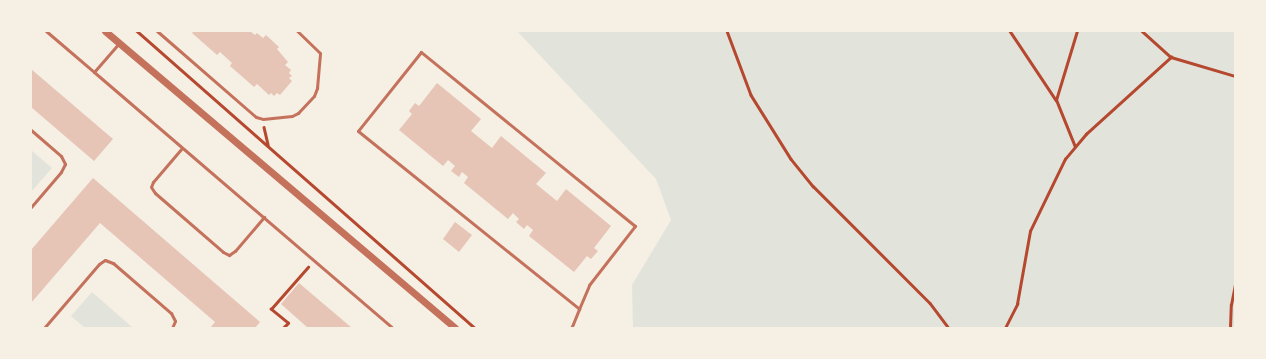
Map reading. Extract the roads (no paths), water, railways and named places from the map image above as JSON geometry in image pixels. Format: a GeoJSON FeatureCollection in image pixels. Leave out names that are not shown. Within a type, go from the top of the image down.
{"type":"FeatureCollection","features":[{"type":"Feature","properties":{"kind":"street"},"geometry":{"type":"LineString","coordinates":[[105,31],[455,328]]}},
{"type":"Feature","properties":{"kind":"lane"},"geometry":{"type":"LineString","coordinates":[[46,31],[393,328]]}},
{"type":"Feature","properties":{"kind":"lane"},"geometry":{"type":"LineString","coordinates":[[157,31],[256,117],[263,119],[292,116],[298,113],[314,96],[317,88],[320,53],[297,31]]}},
{"type":"Feature","properties":{"kind":"lane"},"geometry":{"type":"LineString","coordinates":[[94,72],[119,43]]}},
{"type":"Feature","properties":{"kind":"lane"},"geometry":{"type":"LineString","coordinates":[[571,328],[579,309],[589,285],[635,226],[421,52],[358,131],[579,309]]}},
{"type":"Feature","properties":{"kind":"lane"},"geometry":{"type":"LineString","coordinates":[[31,130],[61,156],[65,164],[61,172],[31,207]]}},
{"type":"Feature","properties":{"kind":"lane"},"geometry":{"type":"LineString","coordinates":[[182,148],[153,182],[151,187],[154,193],[223,252],[229,255],[235,252],[264,217]]}},
{"type":"Feature","properties":{"kind":"lane"},"geometry":{"type":"LineString","coordinates":[[44,328],[99,264],[105,260],[113,263],[171,313],[175,321],[172,328]]}}]}
